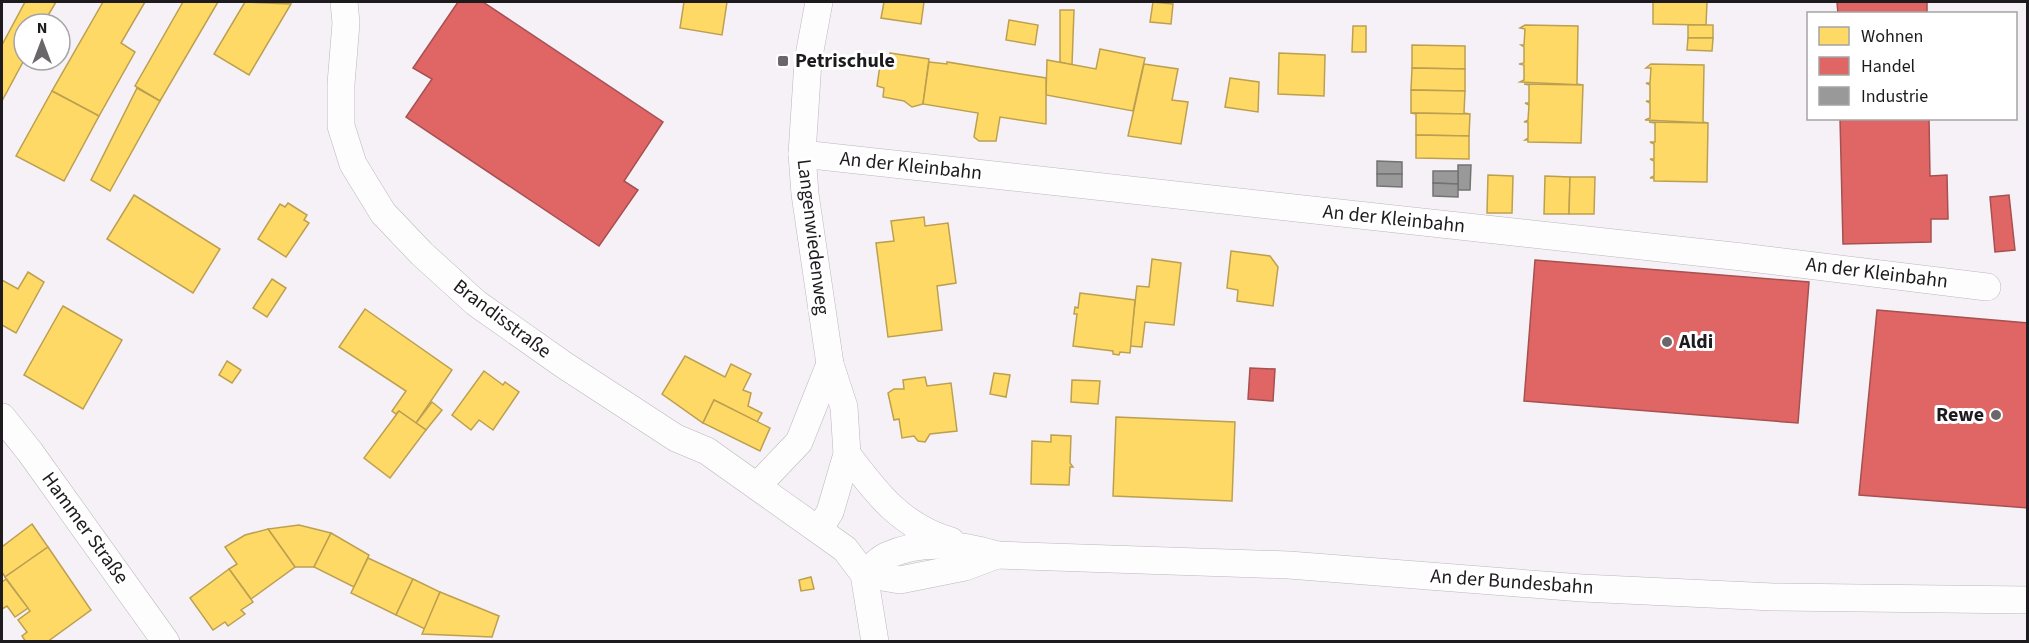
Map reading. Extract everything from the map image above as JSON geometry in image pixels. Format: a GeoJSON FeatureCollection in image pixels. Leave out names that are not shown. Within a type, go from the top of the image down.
{"type":"FeatureCollection","features":[{"type":"Feature","properties":{"kind":"street","name":"Brandisstraße"},"geometry":{"type":"LineString","coordinates":[[344,2],[346,24],[341,84],[341,126],[353,164],[383,213],[422,254],[476,303],[564,365],[657,426],[676,438],[707,451],[819,529]]}},
{"type":"Feature","properties":{"kind":"street","name":"Langenwiedenweg"},"geometry":{"type":"LineString","coordinates":[[819,2],[808,61],[802,154],[805,194],[830,364],[844,407],[847,454],[830,512],[819,529]]}},
{"type":"Feature","properties":{"kind":"street","name":"An der Kleinbahn"},"geometry":{"type":"LineString","coordinates":[[802,154],[1730,256],[1987,287]]}},
{"type":"Feature","properties":{"kind":"street"},"geometry":{"type":"LineString","coordinates":[[758,485],[799,442],[830,364]]}},
{"type":"Feature","properties":{"kind":"street","name":"Hammer Straße"},"geometry":{"type":"LineString","coordinates":[[2,417],[30,452],[166,642]]}},
{"type":"Feature","properties":{"kind":"street"},"geometry":{"type":"LineString","coordinates":[[847,454],[879,496],[903,519],[928,534],[966,546]]}},
{"type":"Feature","properties":{"kind":"street"},"geometry":{"type":"LineString","coordinates":[[819,529],[845,549],[864,574],[875,642]]}},
{"type":"Feature","properties":{"kind":"street","name":"An der Bundesbahn"},"geometry":{"type":"LineString","coordinates":[[864,574],[884,557],[908,548],[966,546],[997,555],[1289,564],[1582,588],[1773,597],[2028,600]]}},
{"type":"Feature","properties":{"kind":"street","name":"An der Bundesbahn"},"geometry":{"type":"LineString","coordinates":[[864,574],[900,580],[965,567],[997,555]]}},
{"type":"Feature","properties":{"kind":"building: Wohnen"},"geometry":{"type":"Polygon","coordinates":[[[25,2],[56,2],[50,12],[20,12],[25,2]]]}},
{"type":"Feature","properties":{"kind":"building: Wohnen"},"geometry":{"type":"Polygon","coordinates":[[[103,2],[145,2],[121,43],[135,52],[99,116],[52,91],[63,72],[72,72],[72,56],[103,2]]]}},
{"type":"Feature","properties":{"kind":"building: Wohnen"},"geometry":{"type":"Polygon","coordinates":[[[183,2],[218,2],[160,101],[135,86],[183,2]]]}},
{"type":"Feature","properties":{"kind":"building: Wohnen"},"geometry":{"type":"Polygon","coordinates":[[[245,2],[291,4],[249,75],[214,54],[245,2]]]}},
{"type":"Feature","properties":{"kind":"building: Wohnen"},"geometry":{"type":"Polygon","coordinates":[[[684,2],[727,2],[722,35],[680,28],[684,2]]]}},
{"type":"Feature","properties":{"kind":"building: Wohnen"},"geometry":{"type":"Polygon","coordinates":[[[884,2],[924,2],[921,24],[881,18],[884,2]]]}},
{"type":"Feature","properties":{"kind":"building: Wohnen"},"geometry":{"type":"Polygon","coordinates":[[[1153,2],[1173,4],[1171,24],[1150,22],[1153,2]]]}},
{"type":"Feature","properties":{"kind":"building: Wohnen"},"geometry":{"type":"Polygon","coordinates":[[[1653,2],[1707,2],[1706,25],[1653,24],[1653,2]]]}},
{"type":"Feature","properties":{"kind":"building: Wohnen"},"geometry":{"type":"Polygon","coordinates":[[[1060,10],[1074,10],[1072,65],[1060,62],[1060,10]]]}},
{"type":"Feature","properties":{"kind":"building: Wohnen"},"geometry":{"type":"Polygon","coordinates":[[[1009,20],[1038,25],[1035,45],[1006,40],[1009,20]]]}},
{"type":"Feature","properties":{"kind":"building: Wohnen"},"geometry":{"type":"Polygon","coordinates":[[[1525,25],[1578,26],[1577,84],[1583,85],[1520,82],[1524,80],[1524,65],[1519,64],[1524,63],[1524,47],[1521,45],[1524,45],[1525,29],[1520,28],[1525,25]]]}},
{"type":"Feature","properties":{"kind":"building: Wohnen"},"geometry":{"type":"Polygon","coordinates":[[[1688,25],[1713,25],[1713,38],[1688,38],[1688,25]]]}},
{"type":"Feature","properties":{"kind":"building: Wohnen"},"geometry":{"type":"Polygon","coordinates":[[[12,26],[12,72],[18,72],[2,101],[2,45],[12,26]]]}},
{"type":"Feature","properties":{"kind":"building: Wohnen"},"geometry":{"type":"Polygon","coordinates":[[[1353,26],[1366,26],[1366,52],[1352,52],[1353,26]]]}},
{"type":"Feature","properties":{"kind":"building: Wohnen"},"geometry":{"type":"Polygon","coordinates":[[[1688,38],[1713,38],[1712,51],[1687,50],[1688,38]]]}},
{"type":"Feature","properties":{"kind":"building: Wohnen"},"geometry":{"type":"Polygon","coordinates":[[[1412,45],[1465,46],[1465,69],[1412,68],[1412,45]]]}},
{"type":"Feature","properties":{"kind":"building: Wohnen"},"geometry":{"type":"Polygon","coordinates":[[[1100,49],[1145,58],[1133,111],[1046,95],[1047,60],[1096,69],[1100,49]]]}},
{"type":"Feature","properties":{"kind":"building: Wohnen"},"geometry":{"type":"Polygon","coordinates":[[[890,53],[929,59],[923,104],[912,107],[904,101],[883,97],[884,88],[877,86],[880,65],[888,66],[890,53]]]}},
{"type":"Feature","properties":{"kind":"building: Wohnen"},"geometry":{"type":"Polygon","coordinates":[[[1279,53],[1325,55],[1324,96],[1278,94],[1279,53]]]}},
{"type":"Feature","properties":{"kind":"building: Wohnen"},"geometry":{"type":"Polygon","coordinates":[[[929,62],[947,64],[947,62],[1046,78],[1046,124],[1000,117],[996,141],[979,141],[974,137],[978,113],[923,104],[929,62]]]}},
{"type":"Feature","properties":{"kind":"building: Wohnen"},"geometry":{"type":"Polygon","coordinates":[[[1144,64],[1178,69],[1172,100],[1188,102],[1181,144],[1128,136],[1144,64]]]}},
{"type":"Feature","properties":{"kind":"building: Wohnen"},"geometry":{"type":"Polygon","coordinates":[[[1651,64],[1704,65],[1703,122],[1708,123],[1645,120],[1650,118],[1650,103],[1646,101],[1650,101],[1650,85],[1646,83],[1650,83],[1651,68],[1646,68],[1651,64]]]}},
{"type":"Feature","properties":{"kind":"building: Wohnen"},"geometry":{"type":"Polygon","coordinates":[[[1412,68],[1465,69],[1465,91],[1411,90],[1412,68]]]}},
{"type":"Feature","properties":{"kind":"building: Wohnen"},"geometry":{"type":"Polygon","coordinates":[[[1230,78],[1259,82],[1258,112],[1225,107],[1230,78]]]}},
{"type":"Feature","properties":{"kind":"building: Wohnen"},"geometry":{"type":"Polygon","coordinates":[[[1524,84],[1583,85],[1581,143],[1528,142],[1525,140],[1528,138],[1528,122],[1524,122],[1528,120],[1529,105],[1525,103],[1529,103],[1529,85],[1524,84]]]}},
{"type":"Feature","properties":{"kind":"building: Wohnen"},"geometry":{"type":"Polygon","coordinates":[[[137,88],[160,101],[110,191],[91,180],[137,88]]]}},
{"type":"Feature","properties":{"kind":"building: Wohnen"},"geometry":{"type":"Polygon","coordinates":[[[1411,90],[1465,91],[1464,113],[1470,114],[1411,113],[1411,90]]]}},
{"type":"Feature","properties":{"kind":"building: Wohnen"},"geometry":{"type":"Polygon","coordinates":[[[52,91],[99,116],[64,181],[16,156],[52,91]]]}},
{"type":"Feature","properties":{"kind":"building: Wohnen"},"geometry":{"type":"Polygon","coordinates":[[[1411,113],[1470,114],[1469,136],[1416,135],[1416,114],[1411,113]]]}},
{"type":"Feature","properties":{"kind":"building: Wohnen"},"geometry":{"type":"Polygon","coordinates":[[[1649,122],[1708,123],[1707,182],[1654,181],[1654,178],[1650,178],[1654,176],[1654,161],[1650,159],[1654,159],[1654,144],[1650,142],[1655,142],[1655,123],[1649,122]]]}},
{"type":"Feature","properties":{"kind":"building: Wohnen"},"geometry":{"type":"Polygon","coordinates":[[[1416,135],[1469,136],[1469,159],[1416,158],[1416,135]]]}},
{"type":"Feature","properties":{"kind":"building: Wohnen"},"geometry":{"type":"Polygon","coordinates":[[[1488,175],[1513,176],[1512,213],[1487,213],[1488,175]]]}},
{"type":"Feature","properties":{"kind":"building: Wohnen"},"geometry":{"type":"Polygon","coordinates":[[[1545,176],[1570,177],[1569,214],[1544,214],[1545,176]]]}},
{"type":"Feature","properties":{"kind":"building: Wohnen"},"geometry":{"type":"Polygon","coordinates":[[[1570,177],[1595,177],[1594,214],[1569,214],[1570,177]]]}},
{"type":"Feature","properties":{"kind":"building: Wohnen"},"geometry":{"type":"Polygon","coordinates":[[[134,195],[220,249],[193,293],[107,239],[134,195]]]}},
{"type":"Feature","properties":{"kind":"building: Wohnen"},"geometry":{"type":"Polygon","coordinates":[[[288,203],[307,215],[304,220],[309,223],[286,257],[258,239],[280,204],[285,207],[288,203]]]}},
{"type":"Feature","properties":{"kind":"building: Wohnen"},"geometry":{"type":"Polygon","coordinates":[[[924,217],[925,226],[948,223],[956,283],[937,286],[942,330],[888,337],[876,243],[894,241],[891,221],[924,217]]]}},
{"type":"Feature","properties":{"kind":"building: Wohnen"},"geometry":{"type":"Polygon","coordinates":[[[1231,251],[1270,256],[1278,267],[1273,306],[1237,301],[1238,290],[1227,288],[1231,251]]]}},
{"type":"Feature","properties":{"kind":"building: Wohnen"},"geometry":{"type":"Polygon","coordinates":[[[1152,259],[1181,263],[1174,325],[1145,322],[1142,347],[1130,346],[1137,286],[1149,287],[1152,259]]]}},
{"type":"Feature","properties":{"kind":"building: Wohnen"},"geometry":{"type":"Polygon","coordinates":[[[28,272],[44,282],[16,333],[2,325],[2,280],[18,289],[28,272]]]}},
{"type":"Feature","properties":{"kind":"building: Wohnen"},"geometry":{"type":"Polygon","coordinates":[[[272,279],[286,288],[267,317],[253,308],[272,279]]]}},
{"type":"Feature","properties":{"kind":"building: Wohnen"},"geometry":{"type":"Polygon","coordinates":[[[1080,293],[1135,300],[1130,353],[1120,352],[1119,355],[1113,354],[1113,351],[1073,346],[1077,314],[1074,314],[1075,307],[1078,308],[1080,293]]]}},
{"type":"Feature","properties":{"kind":"building: Wohnen"},"geometry":{"type":"Polygon","coordinates":[[[63,306],[122,340],[83,409],[24,375],[63,306]]]}},
{"type":"Feature","properties":{"kind":"building: Wohnen"},"geometry":{"type":"Polygon","coordinates":[[[365,309],[452,370],[416,423],[399,411],[396,414],[392,411],[406,391],[339,347],[365,309]]]}},
{"type":"Feature","properties":{"kind":"building: Wohnen"},"geometry":{"type":"Polygon","coordinates":[[[685,356],[725,377],[731,364],[751,374],[743,390],[751,393],[748,406],[762,413],[757,422],[714,400],[703,423],[662,394],[685,356]]]}},
{"type":"Feature","properties":{"kind":"building: Wohnen"},"geometry":{"type":"Polygon","coordinates":[[[227,361],[241,370],[232,383],[219,375],[227,361]]]}},
{"type":"Feature","properties":{"kind":"building: Wohnen"},"geometry":{"type":"Polygon","coordinates":[[[484,371],[503,385],[505,382],[519,392],[493,430],[479,420],[471,430],[452,415],[484,371]]]}},
{"type":"Feature","properties":{"kind":"building: Wohnen"},"geometry":{"type":"Polygon","coordinates":[[[994,373],[1010,375],[1006,397],[990,394],[994,373]]]}},
{"type":"Feature","properties":{"kind":"building: Wohnen"},"geometry":{"type":"Polygon","coordinates":[[[925,377],[927,386],[951,383],[957,431],[930,434],[925,442],[918,441],[914,436],[902,438],[899,419],[894,420],[888,393],[894,389],[904,389],[903,380],[925,377]]]}},
{"type":"Feature","properties":{"kind":"building: Wohnen"},"geometry":{"type":"Polygon","coordinates":[[[1072,380],[1100,381],[1098,404],[1071,402],[1072,380]]]}},
{"type":"Feature","properties":{"kind":"building: Wohnen"},"geometry":{"type":"Polygon","coordinates":[[[714,400],[770,428],[760,451],[703,423],[714,400]]]}},
{"type":"Feature","properties":{"kind":"building: Wohnen"},"geometry":{"type":"Polygon","coordinates":[[[432,402],[442,410],[426,430],[416,423],[432,402]]]}},
{"type":"Feature","properties":{"kind":"building: Wohnen"},"geometry":{"type":"Polygon","coordinates":[[[399,411],[426,430],[390,478],[364,458],[399,411]]]}},
{"type":"Feature","properties":{"kind":"building: Wohnen"},"geometry":{"type":"Polygon","coordinates":[[[1116,417],[1235,422],[1232,501],[1113,496],[1116,417]]]}},
{"type":"Feature","properties":{"kind":"building: Wohnen"},"geometry":{"type":"Polygon","coordinates":[[[1051,435],[1071,436],[1070,463],[1073,467],[1070,467],[1069,485],[1031,484],[1032,441],[1051,442],[1051,435]]]}},
{"type":"Feature","properties":{"kind":"building: Wohnen"},"geometry":{"type":"Polygon","coordinates":[[[32,524],[48,547],[5,577],[2,572],[2,544],[3,546],[32,524]]]}},
{"type":"Feature","properties":{"kind":"building: Wohnen"},"geometry":{"type":"Polygon","coordinates":[[[299,525],[331,533],[314,567],[295,567],[268,529],[299,525]]]}},
{"type":"Feature","properties":{"kind":"building: Wohnen"},"geometry":{"type":"Polygon","coordinates":[[[268,529],[295,567],[251,599],[229,569],[237,564],[225,547],[245,535],[268,529]]]}},
{"type":"Feature","properties":{"kind":"building: Wohnen"},"geometry":{"type":"Polygon","coordinates":[[[331,533],[369,555],[354,587],[314,567],[331,533]]]}},
{"type":"Feature","properties":{"kind":"building: Wohnen"},"geometry":{"type":"Polygon","coordinates":[[[48,547],[91,610],[47,642],[26,642],[22,636],[27,632],[18,620],[30,611],[5,577],[48,547]]]}},
{"type":"Feature","properties":{"kind":"building: Wohnen"},"geometry":{"type":"Polygon","coordinates":[[[368,558],[413,579],[396,615],[351,593],[368,558]]]}},
{"type":"Feature","properties":{"kind":"building: Wohnen"},"geometry":{"type":"Polygon","coordinates":[[[229,569],[253,602],[241,610],[245,614],[228,626],[225,622],[213,630],[190,598],[229,569]]]}},
{"type":"Feature","properties":{"kind":"building: Wohnen"},"geometry":{"type":"Polygon","coordinates":[[[811,577],[814,589],[801,591],[799,580],[811,577]]]}},
{"type":"Feature","properties":{"kind":"building: Wohnen"},"geometry":{"type":"Polygon","coordinates":[[[6,579],[28,608],[15,617],[7,606],[2,609],[2,582],[6,579]]]}},
{"type":"Feature","properties":{"kind":"building: Wohnen"},"geometry":{"type":"Polygon","coordinates":[[[413,579],[440,592],[425,629],[396,615],[413,579]]]}},
{"type":"Feature","properties":{"kind":"building: Wohnen"},"geometry":{"type":"Polygon","coordinates":[[[440,592],[499,616],[492,637],[422,634],[440,592]]]}},
{"type":"Feature","properties":{"kind":"building: Handel"},"geometry":{"type":"Polygon","coordinates":[[[458,2],[483,2],[663,122],[624,181],[638,190],[599,246],[406,117],[432,79],[413,68],[458,2]]]}},
{"type":"Feature","properties":{"kind":"building: Handel"},"geometry":{"type":"Polygon","coordinates":[[[1837,2],[1927,2],[1927,12],[1838,12],[1837,2]]]}},
{"type":"Feature","properties":{"kind":"building: Handel"},"geometry":{"type":"Polygon","coordinates":[[[1840,120],[1929,120],[1930,176],[1947,175],[1948,219],[1931,219],[1931,242],[1843,244],[1840,120]]]}},
{"type":"Feature","properties":{"kind":"building: Handel"},"geometry":{"type":"Polygon","coordinates":[[[2009,195],[2015,250],[1995,252],[1990,197],[2009,195]]]}},
{"type":"Feature","properties":{"kind":"building: Handel"},"geometry":{"type":"Polygon","coordinates":[[[1535,260],[1809,282],[1798,423],[1524,401],[1535,260]]]}},
{"type":"Feature","properties":{"kind":"building: Handel"},"geometry":{"type":"Polygon","coordinates":[[[1877,310],[2028,323],[2028,508],[1859,495],[1877,310]]]}},
{"type":"Feature","properties":{"kind":"building: Handel"},"geometry":{"type":"Polygon","coordinates":[[[1250,368],[1275,369],[1273,401],[1248,399],[1250,368]]]}},
{"type":"Feature","properties":{"kind":"building: Industrie"},"geometry":{"type":"Polygon","coordinates":[[[1377,161],[1402,162],[1402,174],[1377,174],[1377,161]]]}},
{"type":"Feature","properties":{"kind":"building: Industrie"},"geometry":{"type":"Polygon","coordinates":[[[1458,165],[1471,165],[1470,190],[1458,190],[1458,165]]]}},
{"type":"Feature","properties":{"kind":"building: Industrie"},"geometry":{"type":"Polygon","coordinates":[[[1433,171],[1458,171],[1458,184],[1433,183],[1433,171]]]}},
{"type":"Feature","properties":{"kind":"building: Industrie"},"geometry":{"type":"Polygon","coordinates":[[[1377,174],[1402,174],[1402,187],[1377,186],[1377,174]]]}},
{"type":"Feature","properties":{"kind":"building: Industrie"},"geometry":{"type":"Polygon","coordinates":[[[1433,183],[1458,184],[1458,197],[1433,196],[1433,183]]]}},
{"type":"Feature","properties":{"kind":"place","name":"Petrischule"},"geometry":{"type":"Point","coordinates":[783,61]}},
{"type":"Feature","properties":{"kind":"place","name":"Aldi"},"geometry":{"type":"Point","coordinates":[1667,342]}},
{"type":"Feature","properties":{"kind":"place","name":"Rewe"},"geometry":{"type":"Point","coordinates":[1996,415]}}]}
